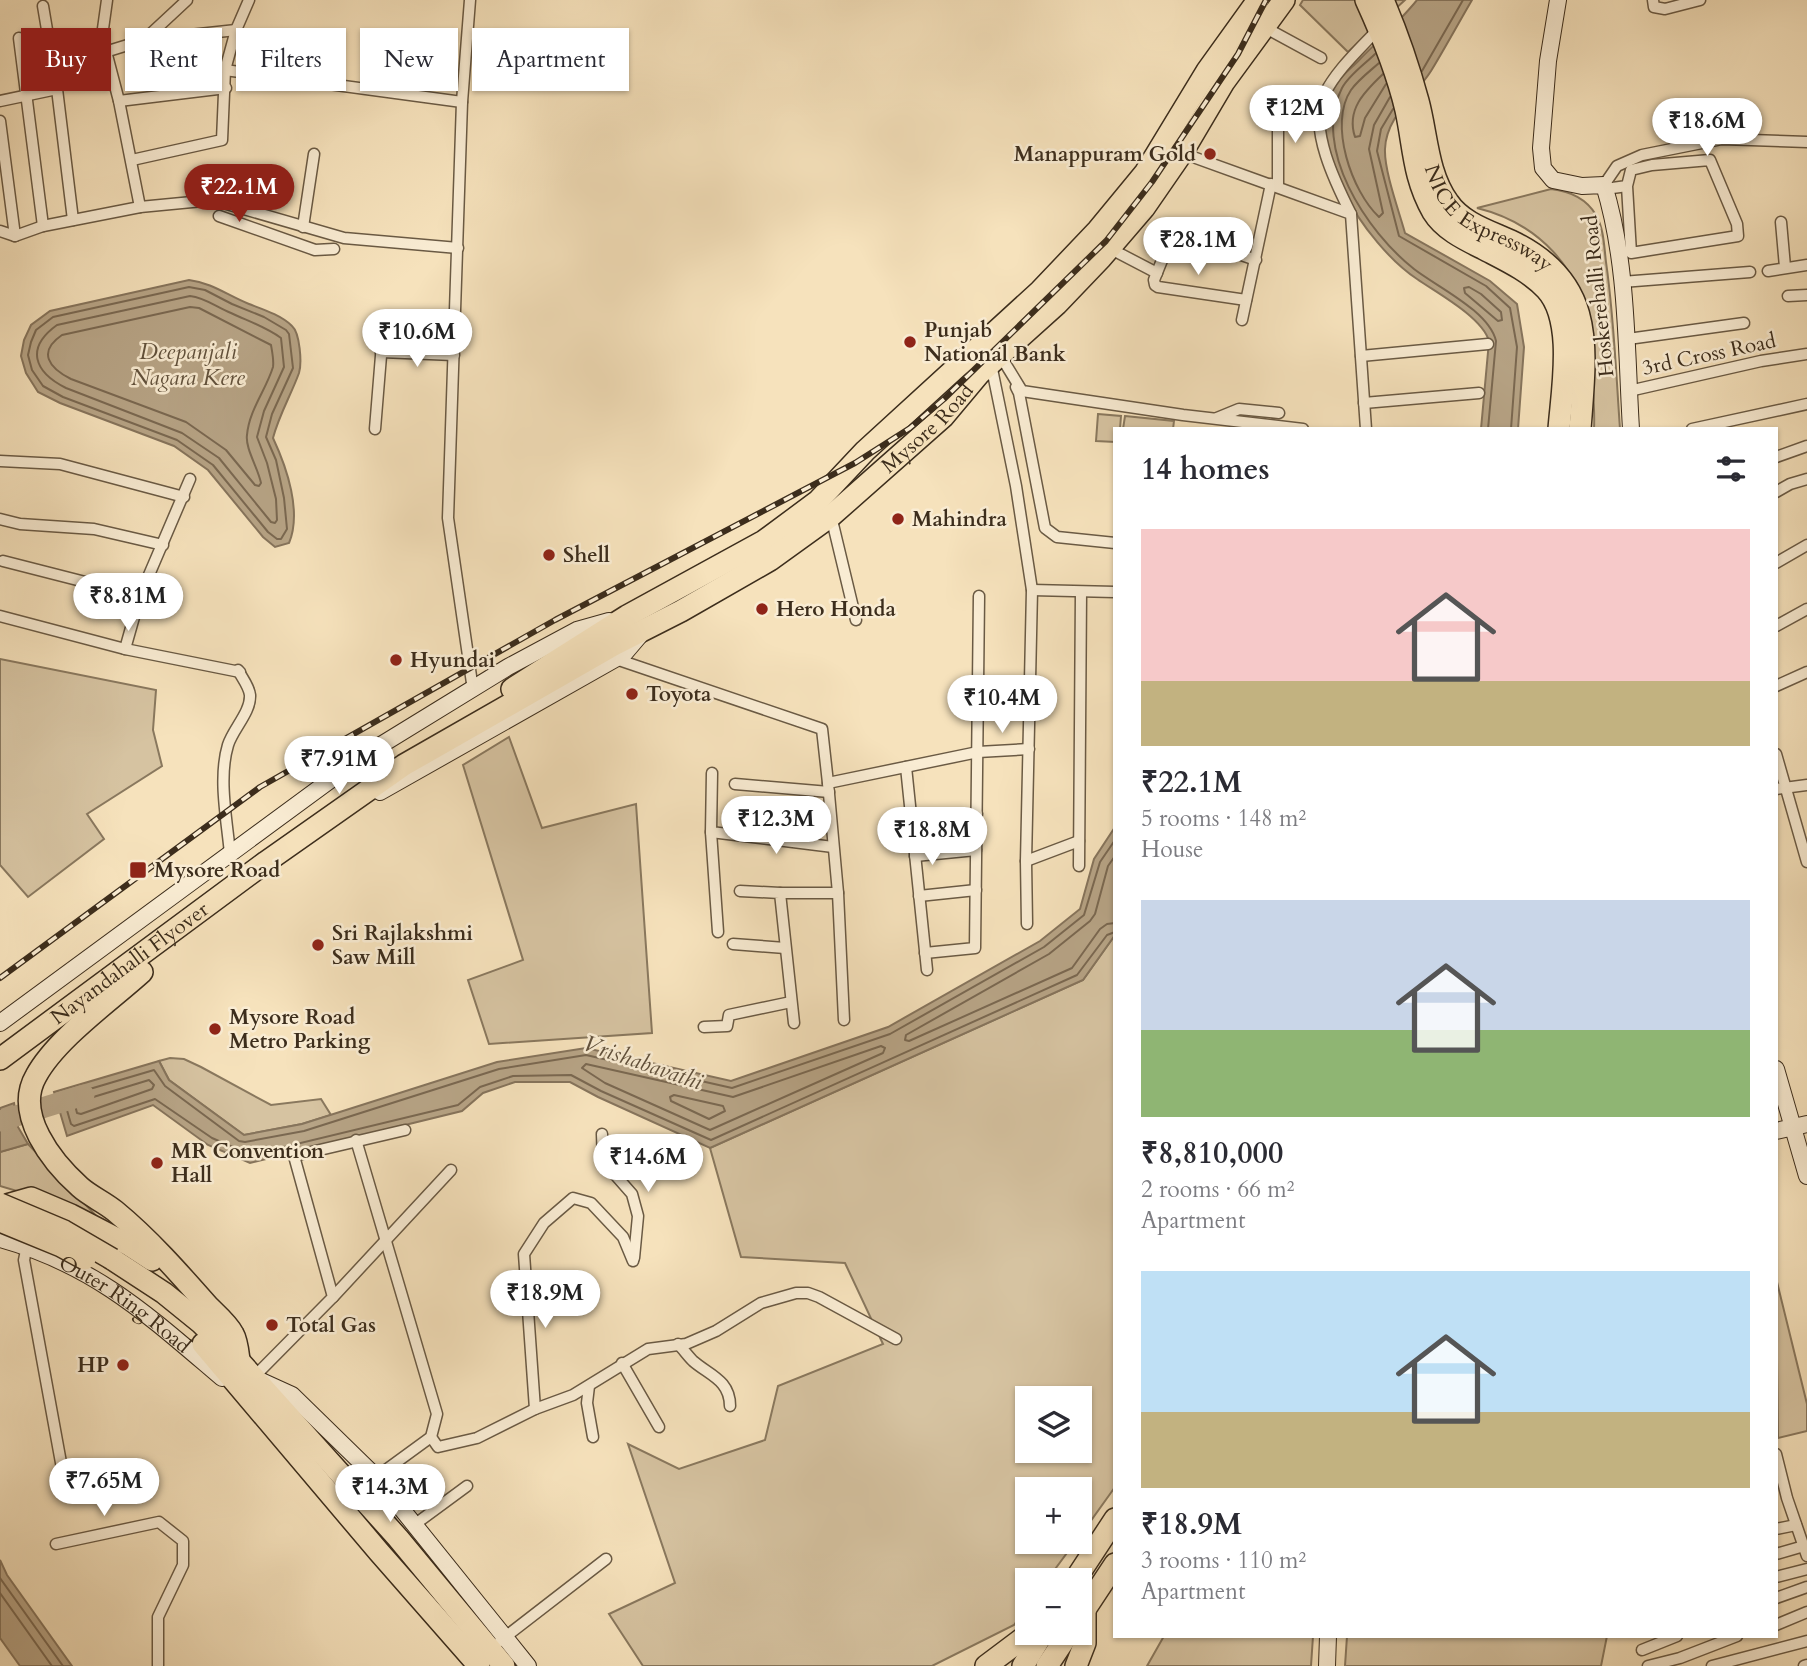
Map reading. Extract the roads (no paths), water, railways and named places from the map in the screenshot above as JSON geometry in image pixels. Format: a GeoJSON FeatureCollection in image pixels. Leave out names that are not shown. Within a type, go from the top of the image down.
{"type":"FeatureCollection","features":[{"type":"Feature","properties":{"kind":"highway","name":"Mysore Road"},"geometry":{"type":"LineString","coordinates":[[586,643],[627,616],[764,541],[818,501],[865,451],[1040,291],[1098,230],[1144,173],[1207,71],[1258,0]]}},
{"type":"Feature","properties":{"kind":"highway","name":"Mysore Road"},"geometry":{"type":"LineString","coordinates":[[615,652],[645,630],[770,560],[831,516],[943,417],[979,374],[1057,304],[1144,208],[1182,153],[1224,82],[1284,0]]}},
{"type":"Feature","properties":{"kind":"highway","name":"NICE Expressway"},"geometry":{"type":"LineString","coordinates":[[1366,0],[1385,30]]}},
{"type":"Feature","properties":{"kind":"highway","name":"NICE Expressway"},"geometry":{"type":"LineString","coordinates":[[1383,0],[1385,30],[1395,71],[1412,107],[1434,175],[1449,204],[1467,221],[1526,249],[1555,270],[1574,298],[1584,335],[1585,366],[1580,427]]}},
{"type":"Feature","properties":{"kind":"highway","name":"NICE Expressway"},"geometry":{"type":"LineString","coordinates":[[1412,107],[1418,182],[1435,215],[1457,235],[1518,266],[1548,290],[1560,316],[1565,358],[1559,427]]}},
{"type":"Feature","properties":{"kind":"highway","name":"Nayandahalli Flyover"},"geometry":{"type":"LineString","coordinates":[[0,1049],[75,989],[320,808],[586,643]]}},
{"type":"Feature","properties":{"kind":"highway","name":"Nayandahalli Flyover"},"geometry":{"type":"LineString","coordinates":[[0,1059],[401,760],[485,721],[615,652]]}},
{"type":"Feature","properties":{"kind":"highway"},"geometry":{"type":"LineString","coordinates":[[166,945],[149,965],[101,1005],[55,1051],[34,1077],[29,1101],[33,1124],[58,1163],[80,1187],[115,1211],[190,1285],[233,1334],[244,1375]]}},
{"type":"Feature","properties":{"kind":"highway"},"geometry":{"type":"LineString","coordinates":[[0,1207],[31,1198],[42,1202],[129,1245],[190,1285]]}},
{"type":"Feature","properties":{"kind":"highway"},"geometry":{"type":"LineString","coordinates":[[0,1207],[64,1231],[109,1264]]}},
{"type":"Feature","properties":{"kind":"highway"},"geometry":{"type":"LineString","coordinates":[[0,1221],[109,1264]]}},
{"type":"Feature","properties":{"kind":"highway","name":"Outer Ring Road"},"geometry":{"type":"LineString","coordinates":[[109,1264],[206,1347],[244,1375],[357,1491],[495,1655]]}},
{"type":"Feature","properties":{"kind":"highway","name":"Outer Ring Road"},"geometry":{"type":"LineString","coordinates":[[244,1375],[380,1552],[495,1655]]}},
{"type":"Feature","properties":{"kind":"highway"},"geometry":{"type":"LineString","coordinates":[[1083,1568],[1113,1522]]}},
{"type":"Feature","properties":{"kind":"highway"},"geometry":{"type":"LineString","coordinates":[[1092,1598],[1113,1567]]}},
{"type":"Feature","properties":{"kind":"highway"},"geometry":{"type":"LineString","coordinates":[[986,1666],[1015,1644]]}},
{"type":"Feature","properties":{"kind":"highway"},"geometry":{"type":"LineString","coordinates":[[1023,1666],[1036,1645]]}},
{"type":"Feature","properties":{"kind":"highway"},"geometry":{"type":"LineString","coordinates":[[1047,1666],[1061,1645]]}},
{"type":"Feature","properties":{"kind":"highway"},"geometry":{"type":"LineString","coordinates":[[1076,1666],[1084,1645]]}},
{"type":"Feature","properties":{"kind":"street"},"geometry":{"type":"LineString","coordinates":[[103,28],[107,0]]}},
{"type":"Feature","properties":{"kind":"street"},"geometry":{"type":"LineString","coordinates":[[157,28],[187,0]]}},
{"type":"Feature","properties":{"kind":"street"},"geometry":{"type":"LineString","coordinates":[[237,28],[249,0]]}},
{"type":"Feature","properties":{"kind":"street"},"geometry":{"type":"LineString","coordinates":[[470,0],[462,102],[448,518],[473,690]]}},
{"type":"Feature","properties":{"kind":"street","name":"Hoskerehalli Road"},"geometry":{"type":"LineString","coordinates":[[1558,0],[1548,61],[1541,148],[1543,168],[1553,180],[1605,187],[1622,282],[1632,427]]}},
{"type":"Feature","properties":{"kind":"street"},"geometry":{"type":"LineString","coordinates":[[1653,0],[1654,7],[1665,9],[1700,0]]}},
{"type":"Feature","properties":{"kind":"street"},"geometry":{"type":"LineString","coordinates":[[43,6],[47,28]]}},
{"type":"Feature","properties":{"kind":"street"},"geometry":{"type":"LineString","coordinates":[[1264,27],[1321,58]]}},
{"type":"Feature","properties":{"kind":"street"},"geometry":{"type":"LineString","coordinates":[[132,160],[222,140],[225,70],[236,30],[222,32]]}},
{"type":"Feature","properties":{"kind":"street"},"geometry":{"type":"LineString","coordinates":[[1366,427],[1352,214],[1333,178],[1320,126],[1322,98],[1338,73],[1385,30]]}},
{"type":"Feature","properties":{"kind":"street"},"geometry":{"type":"LineString","coordinates":[[19,38],[43,226]]}},
{"type":"Feature","properties":{"kind":"street"},"geometry":{"type":"LineString","coordinates":[[225,70],[462,102]]}},
{"type":"Feature","properties":{"kind":"street"},"geometry":{"type":"LineString","coordinates":[[111,73],[132,160],[140,207]]}},
{"type":"Feature","properties":{"kind":"street"},"geometry":{"type":"LineString","coordinates":[[119,101],[226,88]]}},
{"type":"Feature","properties":{"kind":"street"},"geometry":{"type":"LineString","coordinates":[[0,101],[47,91]]}},
{"type":"Feature","properties":{"kind":"street"},"geometry":{"type":"LineString","coordinates":[[57,91],[74,220]]}},
{"type":"Feature","properties":{"kind":"street"},"geometry":{"type":"LineString","coordinates":[[1242,320],[1275,185],[1278,103]]}},
{"type":"Feature","properties":{"kind":"street"},"geometry":{"type":"LineString","coordinates":[[0,121],[15,236]]}},
{"type":"Feature","properties":{"kind":"street"},"geometry":{"type":"LineString","coordinates":[[1605,187],[1617,166],[1642,155],[1722,139],[1807,142]]}},
{"type":"Feature","properties":{"kind":"street"},"geometry":{"type":"LineString","coordinates":[[1182,153],[1352,214]]}},
{"type":"Feature","properties":{"kind":"street"},"geometry":{"type":"LineString","coordinates":[[303,227],[313,154]]}},
{"type":"Feature","properties":{"kind":"street"},"geometry":{"type":"LineString","coordinates":[[1710,160],[1737,224],[1738,236],[1631,253],[1626,186],[1631,170],[1652,165],[1710,160]]}},
{"type":"Feature","properties":{"kind":"street"},"geometry":{"type":"LineString","coordinates":[[1605,187],[1626,186]]}},
{"type":"Feature","properties":{"kind":"street"},"geometry":{"type":"LineString","coordinates":[[0,231],[15,236],[43,226],[140,207],[213,200],[344,238],[458,248]]}},
{"type":"Feature","properties":{"kind":"street"},"geometry":{"type":"LineString","coordinates":[[219,216],[314,250],[334,249]]}},
{"type":"Feature","properties":{"kind":"street"},"geometry":{"type":"LineString","coordinates":[[1782,222],[1786,267]]}},
{"type":"Feature","properties":{"kind":"street"},"geometry":{"type":"LineString","coordinates":[[1246,300],[1158,287],[1154,280],[1169,243],[1178,229],[1189,237],[1256,260]]}},
{"type":"Feature","properties":{"kind":"street"},"geometry":{"type":"LineString","coordinates":[[1110,248],[1157,273]]}},
{"type":"Feature","properties":{"kind":"street"},"geometry":{"type":"LineString","coordinates":[[1768,271],[1807,265]]}},
{"type":"Feature","properties":{"kind":"street"},"geometry":{"type":"LineString","coordinates":[[1622,282],[1750,272]]}},
{"type":"Feature","properties":{"kind":"street"},"geometry":{"type":"LineString","coordinates":[[1788,296],[1807,295]]}},
{"type":"Feature","properties":{"kind":"street"},"geometry":{"type":"LineString","coordinates":[[375,429],[384,318]]}},
{"type":"Feature","properties":{"kind":"street"},"geometry":{"type":"LineString","coordinates":[[1628,340],[1745,323]]}},
{"type":"Feature","properties":{"kind":"street"},"geometry":{"type":"LineString","coordinates":[[1361,356],[1488,344]]}},
{"type":"Feature","properties":{"kind":"street"},"geometry":{"type":"LineString","coordinates":[[381,352],[454,355]]}},
{"type":"Feature","properties":{"kind":"street","name":"3rd Cross Road"},"geometry":{"type":"LineString","coordinates":[[1629,391],[1802,354]]}},
{"type":"Feature","properties":{"kind":"street"},"geometry":{"type":"LineString","coordinates":[[996,358],[1022,391],[1285,427]]}},
{"type":"Feature","properties":{"kind":"street"},"geometry":{"type":"LineString","coordinates":[[996,358],[1019,393],[1045,528],[1056,537],[1113,542]]}},
{"type":"Feature","properties":{"kind":"street"},"geometry":{"type":"LineString","coordinates":[[996,358],[1032,590],[1027,924]]}},
{"type":"Feature","properties":{"kind":"street"},"geometry":{"type":"LineString","coordinates":[[1364,403],[1479,393]]}},
{"type":"Feature","properties":{"kind":"street"},"geometry":{"type":"LineString","coordinates":[[1701,427],[1807,404]]}},
{"type":"Feature","properties":{"kind":"street"},"geometry":{"type":"LineString","coordinates":[[1215,419],[1239,409],[1279,412]]}},
{"type":"Feature","properties":{"kind":"street"},"geometry":{"type":"LineString","coordinates":[[1778,456],[1807,446]]}},
{"type":"Feature","properties":{"kind":"street"},"geometry":{"type":"LineString","coordinates":[[0,461],[60,464],[184,497]]}},
{"type":"Feature","properties":{"kind":"street"},"geometry":{"type":"LineString","coordinates":[[125,649],[141,596],[190,479]]}},
{"type":"Feature","properties":{"kind":"street"},"geometry":{"type":"LineString","coordinates":[[1778,491],[1807,479]]}},
{"type":"Feature","properties":{"kind":"street"},"geometry":{"type":"LineString","coordinates":[[831,516],[856,620]]}},
{"type":"Feature","properties":{"kind":"street"},"geometry":{"type":"LineString","coordinates":[[0,519],[19,524],[94,528],[163,545]]}},
{"type":"Feature","properties":{"kind":"street"},"geometry":{"type":"LineString","coordinates":[[1778,563],[1807,545]]}},
{"type":"Feature","properties":{"kind":"street"},"geometry":{"type":"LineString","coordinates":[[3,561],[141,596]]}},
{"type":"Feature","properties":{"kind":"street"},"geometry":{"type":"LineString","coordinates":[[1032,590],[1113,592]]}},
{"type":"Feature","properties":{"kind":"street"},"geometry":{"type":"LineString","coordinates":[[1079,866],[1081,592]]}},
{"type":"Feature","properties":{"kind":"street"},"geometry":{"type":"LineString","coordinates":[[925,953],[975,948],[979,596]]}},
{"type":"Feature","properties":{"kind":"street"},"geometry":{"type":"LineString","coordinates":[[1778,625],[1807,608]]}},
{"type":"Feature","properties":{"kind":"street"},"geometry":{"type":"LineString","coordinates":[[0,616],[125,649],[239,671],[250,698],[229,743],[225,762],[230,854]]}},
{"type":"Feature","properties":{"kind":"street","name":"Mysore Road"},"geometry":{"type":"LineString","coordinates":[[0,1023],[363,756],[508,667],[577,630],[627,616]]}},
{"type":"Feature","properties":{"kind":"street"},"geometry":{"type":"LineString","coordinates":[[615,652],[822,729],[838,894],[844,1020]]}},
{"type":"Feature","properties":{"kind":"street","name":"Mysore Road"},"geometry":{"type":"LineString","coordinates":[[0,1069],[101,990],[353,807],[615,652]]}},
{"type":"Feature","properties":{"kind":"street"},"geometry":{"type":"LineString","coordinates":[[1778,684],[1807,673]]}},
{"type":"Feature","properties":{"kind":"street"},"geometry":{"type":"LineString","coordinates":[[736,784],[828,787],[978,752],[1029,749]]}},
{"type":"Feature","properties":{"kind":"street"},"geometry":{"type":"LineString","coordinates":[[906,767],[927,970]]}},
{"type":"Feature","properties":{"kind":"street"},"geometry":{"type":"LineString","coordinates":[[1778,772],[1780,789],[1807,862]]}},
{"type":"Feature","properties":{"kind":"street"},"geometry":{"type":"LineString","coordinates":[[712,773],[711,832],[718,932]]}},
{"type":"Feature","properties":{"kind":"street"},"geometry":{"type":"LineString","coordinates":[[1780,789],[1807,785]]}},
{"type":"Feature","properties":{"kind":"street"},"geometry":{"type":"LineString","coordinates":[[945,818],[977,814]]}},
{"type":"Feature","properties":{"kind":"street"},"geometry":{"type":"LineString","coordinates":[[711,832],[832,847]]}},
{"type":"Feature","properties":{"kind":"street"},"geometry":{"type":"LineString","coordinates":[[1026,861],[1080,841]]}},
{"type":"Feature","properties":{"kind":"street"},"geometry":{"type":"LineString","coordinates":[[915,856],[976,850]]}},
{"type":"Feature","properties":{"kind":"street"},"geometry":{"type":"LineString","coordinates":[[919,896],[976,890]]}},
{"type":"Feature","properties":{"kind":"street"},"geometry":{"type":"LineString","coordinates":[[740,891],[838,894]]}},
{"type":"Feature","properties":{"kind":"street"},"geometry":{"type":"LineString","coordinates":[[780,893],[793,1023]]}},
{"type":"Feature","properties":{"kind":"street"},"geometry":{"type":"LineString","coordinates":[[733,944],[785,948]]}},
{"type":"Feature","properties":{"kind":"street"},"geometry":{"type":"LineString","coordinates":[[704,1027],[727,1026],[729,1015],[791,1002]]}},
{"type":"Feature","properties":{"kind":"street"},"geometry":{"type":"LineString","coordinates":[[1778,1076],[1807,1176]]}},
{"type":"Feature","properties":{"kind":"street"},"geometry":{"type":"LineString","coordinates":[[333,1297],[294,1156],[405,1130]]}},
{"type":"Feature","properties":{"kind":"street"},"geometry":{"type":"LineString","coordinates":[[535,1409],[524,1254],[544,1223],[573,1198],[591,1203],[623,1237],[633,1261],[638,1216],[632,1194],[603,1161],[601,1134]]}},
{"type":"Feature","properties":{"kind":"street"},"geometry":{"type":"LineString","coordinates":[[356,1140],[437,1414],[431,1437],[357,1491]]}},
{"type":"Feature","properties":{"kind":"street"},"geometry":{"type":"LineString","coordinates":[[451,1170],[333,1297],[244,1375],[292,1395],[376,1477],[414,1525],[495,1655],[528,1666]]}},
{"type":"Feature","properties":{"kind":"street"},"geometry":{"type":"LineString","coordinates":[[42,1202],[26,1246],[24,1260],[66,1490],[69,1496],[76,1496],[117,1480]]}},
{"type":"Feature","properties":{"kind":"street","name":"Outer Ring Road"},"geometry":{"type":"LineString","coordinates":[[0,1239],[26,1246],[88,1274],[117,1291],[227,1382],[244,1375]]}},
{"type":"Feature","properties":{"kind":"street"},"geometry":{"type":"LineString","coordinates":[[431,1437],[438,1447],[477,1438],[535,1409],[573,1395],[648,1349],[686,1344],[716,1331],[761,1303],[796,1293],[819,1297],[896,1339]]}},
{"type":"Feature","properties":{"kind":"street"},"geometry":{"type":"LineString","coordinates":[[678,1344],[694,1362],[723,1383],[730,1396],[730,1406]]}},
{"type":"Feature","properties":{"kind":"street"},"geometry":{"type":"LineString","coordinates":[[622,1363],[659,1427]]}},
{"type":"Feature","properties":{"kind":"street"},"geometry":{"type":"LineString","coordinates":[[589,1385],[587,1404],[593,1437]]}},
{"type":"Feature","properties":{"kind":"street"},"geometry":{"type":"LineString","coordinates":[[1778,1469],[1782,1499],[1796,1525],[1805,1551],[1778,1554]]}},
{"type":"Feature","properties":{"kind":"street"},"geometry":{"type":"LineString","coordinates":[[414,1525],[467,1486]]}},
{"type":"Feature","properties":{"kind":"street"},"geometry":{"type":"LineString","coordinates":[[56,1544],[159,1522],[183,1541],[183,1565],[158,1617],[158,1666]]}},
{"type":"Feature","properties":{"kind":"street"},"geometry":{"type":"LineString","coordinates":[[1778,1529],[1796,1525]]}},
{"type":"Feature","properties":{"kind":"street"},"geometry":{"type":"LineString","coordinates":[[495,1655],[606,1559]]}},
{"type":"Feature","properties":{"kind":"street"},"geometry":{"type":"LineString","coordinates":[[1778,1576],[1807,1569]]}},
{"type":"Feature","properties":{"kind":"street"},"geometry":{"type":"LineString","coordinates":[[1778,1597],[1807,1587]]}},
{"type":"Feature","properties":{"kind":"street"},"geometry":{"type":"LineString","coordinates":[[1778,1624],[1807,1612]]}},
{"type":"Feature","properties":{"kind":"street"},"geometry":{"type":"LineString","coordinates":[[1327,1666],[1328,1638]]}},
{"type":"Feature","properties":{"kind":"street"},"geometry":{"type":"LineString","coordinates":[[1642,1650],[1672,1638]]}},
{"type":"Feature","properties":{"kind":"street"},"geometry":{"type":"LineString","coordinates":[[1648,1666],[1680,1658],[1732,1638]]}},
{"type":"Feature","properties":{"kind":"street"},"geometry":{"type":"LineString","coordinates":[[1712,1666],[1807,1641]]}},
{"type":"Feature","properties":{"kind":"water"},"geometry":{"type":"Polygon","coordinates":[[[1417,0],[1472,0],[1431,71],[1402,107],[1390,127],[1385,158],[1405,233],[1490,281],[1517,304],[1524,347],[1518,427],[1481,427],[1489,341],[1485,332],[1447,298],[1397,263],[1378,242],[1343,190],[1331,161],[1325,132],[1327,105],[1338,81],[1417,0]]]}},
{"type":"Feature","properties":{"kind":"water","name":"Deepanjali Nagara Kere"},"geometry":{"type":"Polygon","coordinates":[[[189,280],[212,287],[277,316],[288,322],[297,335],[299,373],[273,438],[291,490],[294,518],[289,543],[275,547],[263,537],[208,470],[174,446],[60,403],[38,392],[26,373],[21,356],[24,340],[31,325],[50,311],[189,280]]]}},
{"type":"Feature","properties":{"kind":"water"},"geometry":{"type":"Polygon","coordinates":[[[1113,830],[1113,938],[1083,980],[710,1148],[570,1082],[515,1082],[483,1093],[462,1111],[250,1163],[208,1145],[153,1105],[67,1136],[54,1092],[159,1061],[169,1080],[244,1135],[302,1124],[497,1062],[586,1048],[731,1081],[888,1027],[1040,941],[1080,909],[1094,859],[1113,830]]]}},
{"type":"Feature","properties":{"kind":"water"},"geometry":{"type":"Polygon","coordinates":[[[14,1103],[18,1127],[28,1144],[0,1152],[0,1108],[14,1103]]]}},
{"type":"Feature","properties":{"kind":"water"},"geometry":{"type":"Polygon","coordinates":[[[0,1560],[7,1575],[72,1666],[20,1666],[0,1638],[0,1560]]]}},
{"type":"Feature","properties":{"kind":"waterway","name":"Vrishabavathi"},"geometry":{"type":"LineString","coordinates":[[0,1121],[84,1095]]}},
{"type":"Feature","properties":{"kind":"railway"},"geometry":{"type":"LineString","coordinates":[[0,978],[260,787],[555,620],[855,463],[910,428],[944,399],[1106,241],[1152,182],[1238,54],[1266,0]]}},
{"type":"Feature","properties":{"kind":"place","name":"Manappuram Gold"},"geometry":{"type":"Point","coordinates":[1210,154]}},
{"type":"Feature","properties":{"kind":"place","name":"Punjab National Bank"},"geometry":{"type":"Point","coordinates":[910,342]}},
{"type":"Feature","properties":{"kind":"place","name":"Mahindra"},"geometry":{"type":"Point","coordinates":[898,519]}},
{"type":"Feature","properties":{"kind":"place","name":"Shell"},"geometry":{"type":"Point","coordinates":[549,555]}},
{"type":"Feature","properties":{"kind":"place","name":"Hero Honda"},"geometry":{"type":"Point","coordinates":[762,609]}},
{"type":"Feature","properties":{"kind":"place","name":"Hyundai"},"geometry":{"type":"Point","coordinates":[396,660]}},
{"type":"Feature","properties":{"kind":"place","name":"Toyota"},"geometry":{"type":"Point","coordinates":[632,694]}},
{"type":"Feature","properties":{"kind":"place","name":"Mysore Road"},"geometry":{"type":"Point","coordinates":[138,870]}},
{"type":"Feature","properties":{"kind":"place","name":"Sri Rajlakshmi Saw Mill"},"geometry":{"type":"Point","coordinates":[318,945]}},
{"type":"Feature","properties":{"kind":"place","name":"Mysore Road Metro Parking"},"geometry":{"type":"Point","coordinates":[215,1029]}},
{"type":"Feature","properties":{"kind":"place","name":"MR Convention Hall"},"geometry":{"type":"Point","coordinates":[157,1163]}},
{"type":"Feature","properties":{"kind":"place","name":"Total Gas"},"geometry":{"type":"Point","coordinates":[272,1325]}},
{"type":"Feature","properties":{"kind":"place","name":"HP"},"geometry":{"type":"Point","coordinates":[123,1365]}}]}
